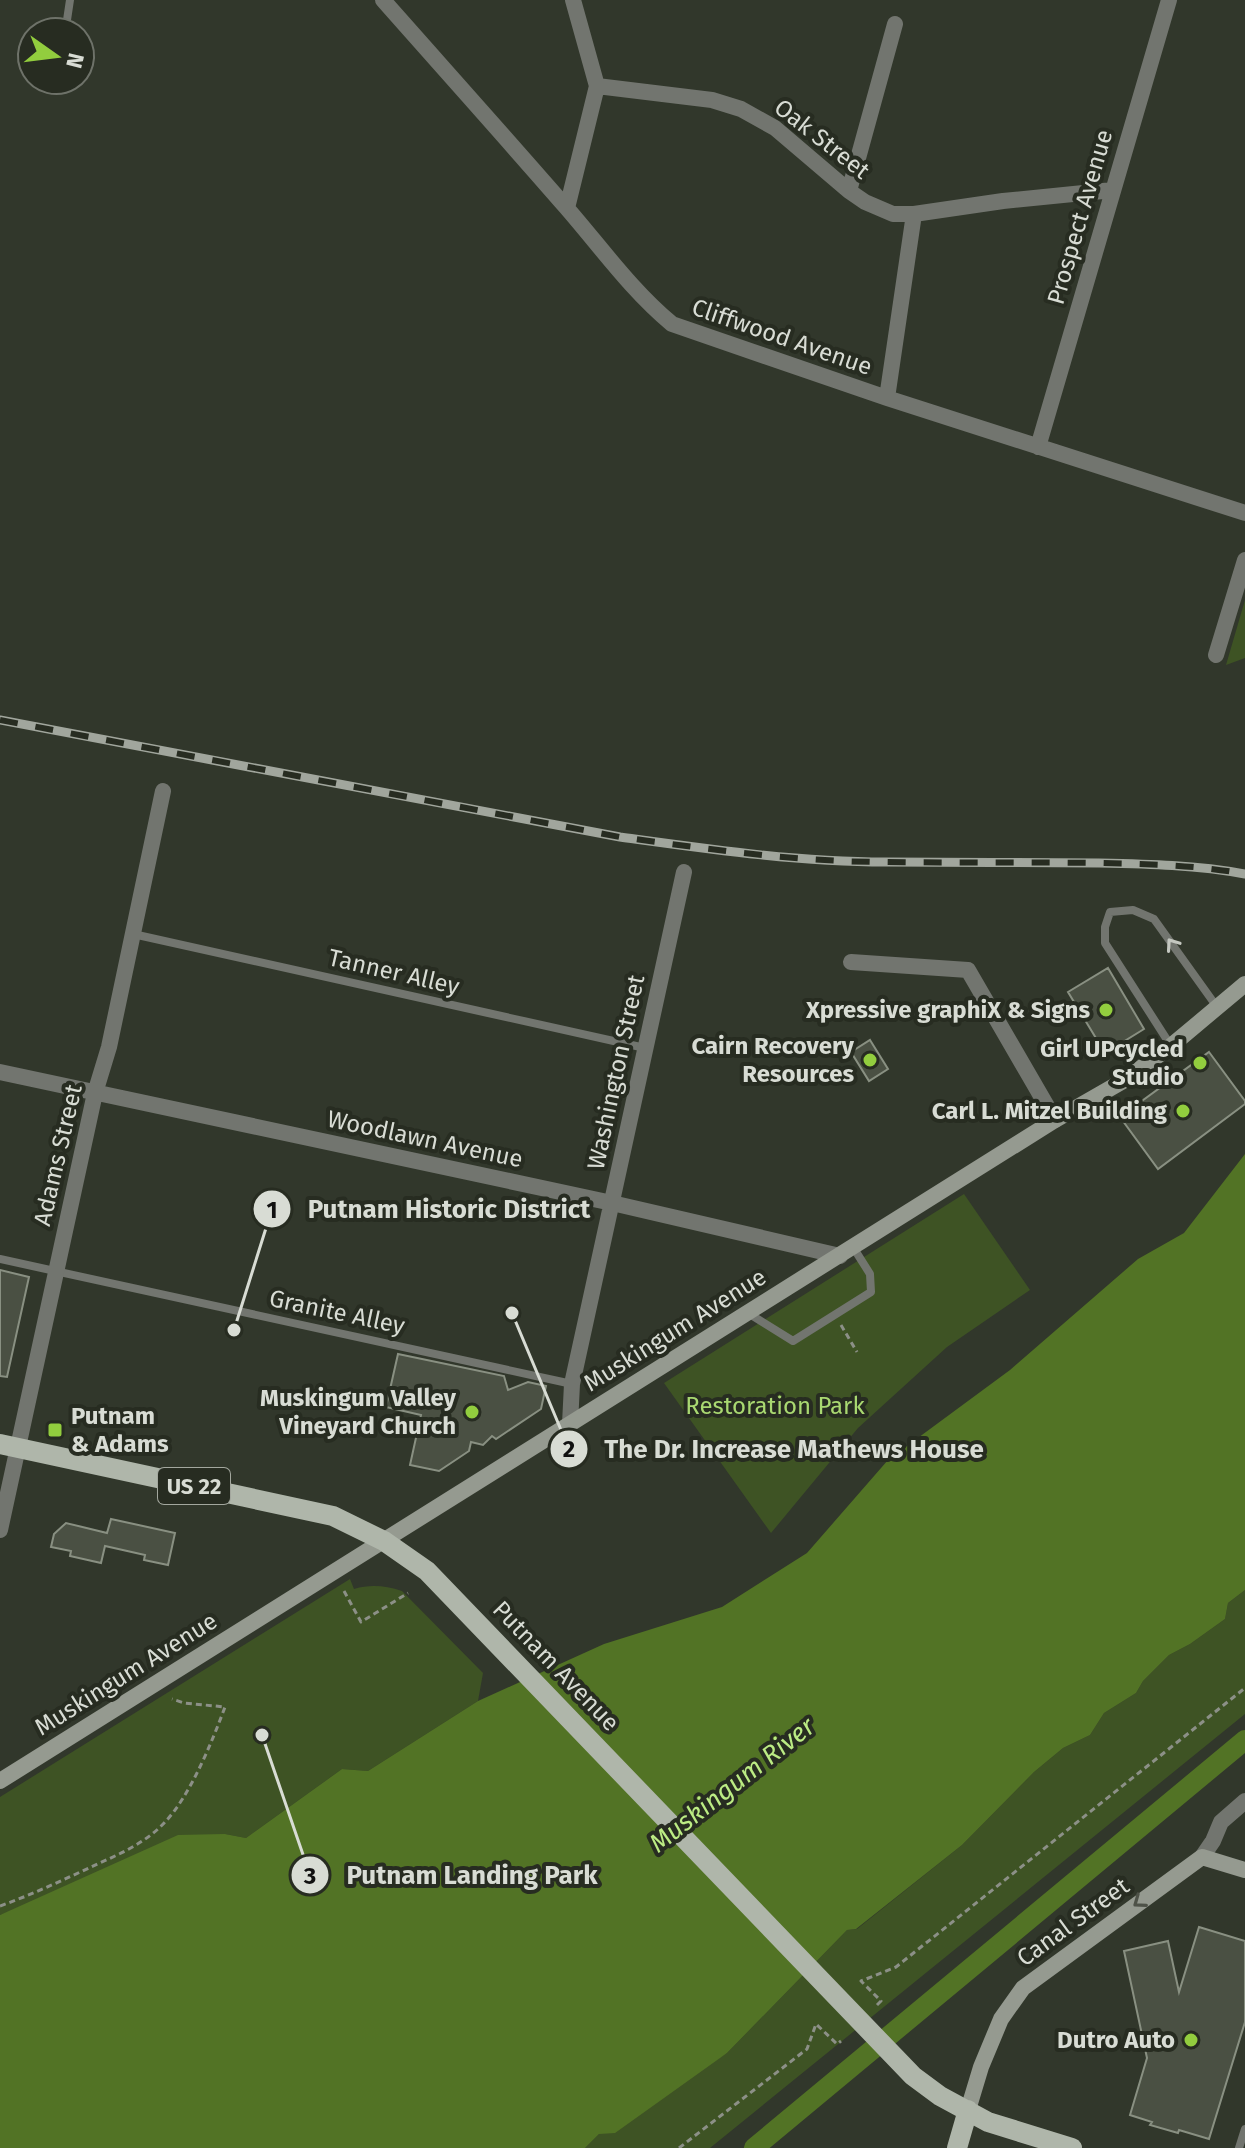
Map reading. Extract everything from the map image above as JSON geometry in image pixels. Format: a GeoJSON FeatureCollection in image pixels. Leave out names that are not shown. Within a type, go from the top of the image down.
{"type":"FeatureCollection","features":[{"type":"Feature","properties":{"kind":"main road","name":"Putnam Avenue"},"geometry":{"type":"LineString","coordinates":[[9,1446],[333,1516],[384,1541],[427,1571],[459,1603],[913,2076],[940,2096],[968,2110]]}},
{"type":"Feature","properties":{"kind":"main road"},"geometry":{"type":"LineString","coordinates":[[957,2148],[968,2110]]}},
{"type":"Feature","properties":{"kind":"main road","name":"US 22"},"geometry":{"type":"LineString","coordinates":[[968,2110],[988,2122],[1072,2148]]}},
{"type":"Feature","properties":{"kind":"street","name":"Cliffwood Avenue"},"geometry":{"type":"LineString","coordinates":[[383,0],[654,309],[672,324],[887,398],[1245,513]]}},
{"type":"Feature","properties":{"kind":"street"},"geometry":{"type":"LineString","coordinates":[[567,208],[597,86],[573,0]]}},
{"type":"Feature","properties":{"kind":"street","name":"Prospect Avenue"},"geometry":{"type":"LineString","coordinates":[[1038,447],[1169,0]]}},
{"type":"Feature","properties":{"kind":"street"},"geometry":{"type":"LineString","coordinates":[[849,191],[895,24]]}},
{"type":"Feature","properties":{"kind":"street","name":"Oak Street"},"geometry":{"type":"LineString","coordinates":[[597,86],[712,100],[741,109],[775,128],[849,191],[893,214],[1113,190]]}},
{"type":"Feature","properties":{"kind":"street"},"geometry":{"type":"LineString","coordinates":[[887,398],[914,214]]}},
{"type":"Feature","properties":{"kind":"street"},"geometry":{"type":"LineString","coordinates":[[1216,655],[1245,560]]}},
{"type":"Feature","properties":{"kind":"street","name":"Adams Street"},"geometry":{"type":"LineString","coordinates":[[0,1530],[9,1446],[57,1271],[95,1093],[109,1047],[163,791]]}},
{"type":"Feature","properties":{"kind":"street","name":"Washington Street"},"geometry":{"type":"LineString","coordinates":[[570,1424],[572,1384],[684,872]]}},
{"type":"Feature","properties":{"kind":"street"},"geometry":{"type":"LineString","coordinates":[[851,962],[968,970],[1055,1120]]}},
{"type":"Feature","properties":{"kind":"street","name":"Muskingum Avenue"},"geometry":{"type":"LineString","coordinates":[[0,1781],[1055,1120],[1123,1081],[1171,1046],[1245,984]]}},
{"type":"Feature","properties":{"kind":"street","name":"Woodlawn Avenue"},"geometry":{"type":"LineString","coordinates":[[0,1072],[847,1251]]}},
{"type":"Feature","properties":{"kind":"street","name":"Canal Street"},"geometry":{"type":"LineString","coordinates":[[968,2110],[981,2067],[1001,2019],[1023,1988],[1202,1857],[1221,1822],[1245,1801]]}},
{"type":"Feature","properties":{"kind":"street"},"geometry":{"type":"LineString","coordinates":[[1202,1857],[1245,1870]]}},
{"type":"Feature","properties":{"kind":"lane"},"geometry":{"type":"LineString","coordinates":[[1171,1046],[1105,943],[1105,927],[1110,912],[1133,910],[1154,919],[1217,1008]]}},
{"type":"Feature","properties":{"kind":"lane","name":"Tanner Alley"},"geometry":{"type":"LineString","coordinates":[[133,934],[645,1048]]}},
{"type":"Feature","properties":{"kind":"lane"},"geometry":{"type":"LineString","coordinates":[[748,1313],[793,1341],[835,1315],[871,1292],[870,1274],[847,1251]]}},
{"type":"Feature","properties":{"kind":"lane","name":"Granite Alley"},"geometry":{"type":"LineString","coordinates":[[0,1259],[572,1384]]}},
{"type":"Feature","properties":{"kind":"lane"},"geometry":{"type":"LineString","coordinates":[[1242,2144],[1245,2129]]}},
{"type":"Feature","properties":{"kind":"path"},"geometry":{"type":"LineString","coordinates":[[835,1315],[857,1352]]}},
{"type":"Feature","properties":{"kind":"path"},"geometry":{"type":"LineString","coordinates":[[344,1591],[361,1622],[408,1593]]}},
{"type":"Feature","properties":{"kind":"path"},"geometry":{"type":"LineString","coordinates":[[877,2005],[881,2001],[861,1981],[896,1967],[1245,1688]]}},
{"type":"Feature","properties":{"kind":"path"},"geometry":{"type":"LineString","coordinates":[[0,1906],[129,1849],[165,1822],[195,1775],[225,1707],[172,1699]]}},
{"type":"Feature","properties":{"kind":"path"},"geometry":{"type":"LineString","coordinates":[[679,2148],[807,2049],[816,2024],[837,2044],[841,2041]]}},
{"type":"Feature","properties":{"kind":"green space"},"geometry":{"type":"Polygon","coordinates":[[[1245,600],[1245,658],[1226,665],[1245,600]]]}},
{"type":"Feature","properties":{"kind":"green space","name":"Restoration Park"},"geometry":{"type":"Polygon","coordinates":[[[964,1194],[1030,1290],[947,1347],[858,1428],[771,1533],[664,1383],[964,1194]]]}},
{"type":"Feature","properties":{"kind":"green space"},"geometry":{"type":"Polygon","coordinates":[[[350,1579],[354,1589],[378,1586],[402,1591],[483,1673],[478,1701],[368,1771],[342,1769],[246,1838],[225,1834],[0,1915],[0,1797],[350,1579]]]}},
{"type":"Feature","properties":{"kind":"green space"},"geometry":{"type":"Polygon","coordinates":[[[1245,1590],[1245,1714],[710,2148],[585,2148],[599,2134],[727,2053],[847,1930],[857,1929],[962,1845],[1034,1772],[1063,1748],[1090,1735],[1104,1713],[1136,1693],[1143,1681],[1169,1655],[1225,1619],[1228,1603],[1245,1590]]]}},
{"type":"Feature","properties":{"kind":"water"},"geometry":{"type":"Polygon","coordinates":[[[1245,1154],[1245,1590],[1228,1603],[1225,1619],[1169,1655],[1143,1681],[1136,1693],[1104,1713],[1090,1735],[1063,1748],[1034,1772],[962,1845],[856,1929],[847,1930],[727,2053],[615,2133],[599,2134],[585,2148],[0,2148],[0,1915],[178,1835],[225,1834],[246,1838],[342,1769],[368,1771],[478,1701],[604,1644],[722,1607],[807,1553],[888,1460],[1010,1370],[1138,1259],[1184,1233],[1245,1154]]]}},
{"type":"Feature","properties":{"kind":"building","name":"Xpressive graphiX & Signs"},"geometry":{"type":"Polygon","coordinates":[[[1108,968],[1144,1029],[1105,1053],[1068,992],[1108,968]]]}},
{"type":"Feature","properties":{"kind":"building","name":"Cairn Recovery Resources"},"geometry":{"type":"Polygon","coordinates":[[[870,1040],[888,1069],[869,1081],[851,1052],[870,1040]]]}},
{"type":"Feature","properties":{"kind":"building","name":"Carl L. Mitzel Building"},"geometry":{"type":"Polygon","coordinates":[[[1209,1052],[1245,1104],[1158,1169],[1120,1117],[1209,1052]]]}},
{"type":"Feature","properties":{"kind":"building"},"geometry":{"type":"Polygon","coordinates":[[[0,1270],[29,1277],[7,1377],[0,1376],[0,1270]]]}},
{"type":"Feature","properties":{"kind":"building","name":"Muskingum Valley Vineyard Church"},"geometry":{"type":"Polygon","coordinates":[[[398,1354],[504,1376],[508,1390],[528,1382],[546,1386],[541,1409],[496,1439],[492,1436],[483,1445],[471,1442],[469,1451],[439,1471],[410,1465],[421,1415],[386,1407],[398,1354]]]}},
{"type":"Feature","properties":{"kind":"building"},"geometry":{"type":"Polygon","coordinates":[[[111,1519],[175,1533],[168,1565],[144,1560],[145,1555],[105,1546],[101,1563],[70,1556],[71,1551],[51,1547],[54,1534],[66,1523],[107,1533],[111,1519]]]}},
{"type":"Feature","properties":{"kind":"building","name":"Dutro Auto"},"geometry":{"type":"Polygon","coordinates":[[[1199,1927],[1245,1941],[1245,2022],[1209,2139],[1150,2125],[1152,2122],[1130,2115],[1147,2058],[1124,1951],[1168,1941],[1179,1992],[1199,1927]]]}},
{"type":"Feature","properties":{"kind":"waterway","name":"Muskingum River"},"geometry":{"type":"LineString","coordinates":[[754,2148],[1245,1740]]}},
{"type":"Feature","properties":{"kind":"railway"},"geometry":{"type":"LineString","coordinates":[[0,720],[620,837],[719,850],[853,861],[1154,865],[1245,874]]}},
{"type":"Feature","properties":{"kind":"place","name":"Xpressive graphiX & Signs"},"geometry":{"type":"Point","coordinates":[1106,1010]}},
{"type":"Feature","properties":{"kind":"place","name":"Cairn Recovery Resources"},"geometry":{"type":"Point","coordinates":[870,1060]}},
{"type":"Feature","properties":{"kind":"place","name":"Girl UPcycled Studio"},"geometry":{"type":"Point","coordinates":[1200,1063]}},
{"type":"Feature","properties":{"kind":"place","name":"Carl L. Mitzel Building"},"geometry":{"type":"Point","coordinates":[1183,1111]}},
{"type":"Feature","properties":{"kind":"place","name":"The Dr. Increase Mathews House"},"geometry":{"type":"Point","coordinates":[512,1313]}},
{"type":"Feature","properties":{"kind":"place","name":"Putnam Historic District"},"geometry":{"type":"Point","coordinates":[234,1330]}},
{"type":"Feature","properties":{"kind":"place","name":"Muskingum Valley Vineyard Church"},"geometry":{"type":"Point","coordinates":[472,1412]}},
{"type":"Feature","properties":{"kind":"place","name":"Putnam & Adams"},"geometry":{"type":"Point","coordinates":[55,1430]}},
{"type":"Feature","properties":{"kind":"place","name":"Putnam Landing Park"},"geometry":{"type":"Point","coordinates":[262,1735]}},
{"type":"Feature","properties":{"kind":"place","name":"Dutro Auto"},"geometry":{"type":"Point","coordinates":[1191,2040]}}]}
